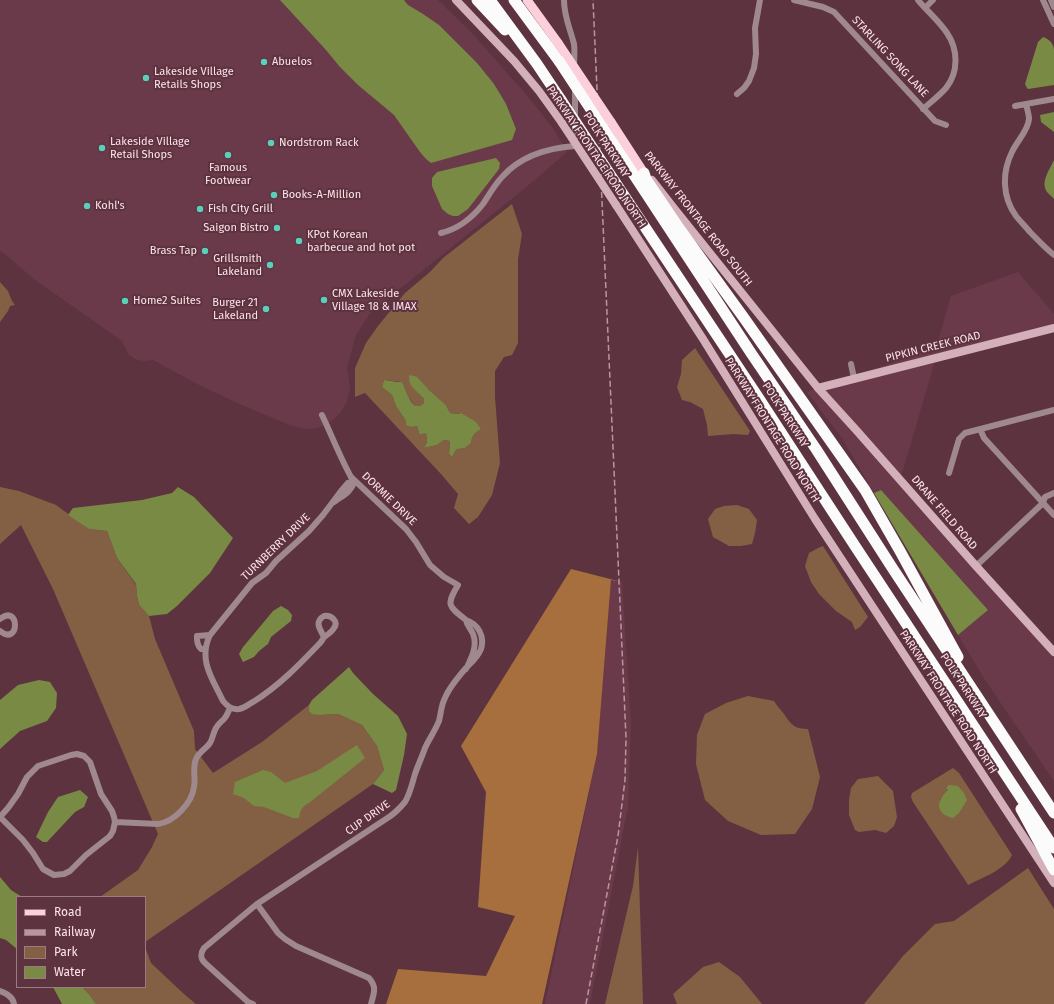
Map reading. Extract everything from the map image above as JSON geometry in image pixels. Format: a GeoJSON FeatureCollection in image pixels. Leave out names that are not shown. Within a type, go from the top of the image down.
{"type":"FeatureCollection","features":[{"type":"Feature","properties":{"kind":"highway"},"geometry":{"type":"LineString","coordinates":[[477,0],[543,73]]}},
{"type":"Feature","properties":{"kind":"highway","name":"POLK PARKWAY"},"geometry":{"type":"LineString","coordinates":[[490,0],[561,100],[1054,848]]}},
{"type":"Feature","properties":{"kind":"highway","name":"POLK PARKWAY"},"geometry":{"type":"LineString","coordinates":[[514,0],[559,61],[816,449],[892,569],[1054,813]]}},
{"type":"Feature","properties":{"kind":"highway"},"geometry":{"type":"LineString","coordinates":[[644,173],[646,179],[679,228],[749,324],[865,490],[996,724]]}},
{"type":"Feature","properties":{"kind":"highway"},"geometry":{"type":"LineString","coordinates":[[982,738],[1054,870]]}},
{"type":"Feature","properties":{"kind":"main road","name":"PARKWAY FRONTAGE ROAD NORTH"},"geometry":{"type":"LineString","coordinates":[[456,0],[514,61],[539,91],[562,123],[699,332],[823,532],[1054,883]]}},
{"type":"Feature","properties":{"kind":"main road","name":"PARKWAY FRONTAGE ROAD SOUTH"},"geometry":{"type":"LineString","coordinates":[[527,0],[612,122],[644,173],[652,180],[818,388]]}},
{"type":"Feature","properties":{"kind":"main road","name":"PIPKIN CREEK ROAD"},"geometry":{"type":"LineString","coordinates":[[818,388],[1054,328]]}},
{"type":"Feature","properties":{"kind":"main road","name":"DRANE FIELD ROAD"},"geometry":{"type":"LineString","coordinates":[[818,388],[1054,652]]}},
{"type":"Feature","properties":{"kind":"street"},"geometry":{"type":"LineString","coordinates":[[441,233],[455,229],[473,215],[501,178],[520,162],[546,150],[575,146],[574,46],[566,20],[564,0]]}},
{"type":"Feature","properties":{"kind":"street"},"geometry":{"type":"LineString","coordinates":[[736,94],[744,88],[749,81],[754,68],[756,54],[755,28],[760,0]]}},
{"type":"Feature","properties":{"kind":"street","name":"STARLING SONG LANE"},"geometry":{"type":"LineString","coordinates":[[794,0],[823,7],[834,12],[935,122],[946,125]]}},
{"type":"Feature","properties":{"kind":"street"},"geometry":{"type":"LineString","coordinates":[[918,0],[947,33],[954,46],[956,61],[956,69],[946,88],[923,109]]}},
{"type":"Feature","properties":{"kind":"street"},"geometry":{"type":"LineString","coordinates":[[925,8],[933,0]]}},
{"type":"Feature","properties":{"kind":"street"},"geometry":{"type":"LineString","coordinates":[[1043,0],[1054,24]]}},
{"type":"Feature","properties":{"kind":"street"},"geometry":{"type":"LineString","coordinates":[[1051,0],[1054,7]]}},
{"type":"Feature","properties":{"kind":"street"},"geometry":{"type":"LineString","coordinates":[[1015,106],[1054,99]]}},
{"type":"Feature","properties":{"kind":"street"},"geometry":{"type":"LineString","coordinates":[[1026,104],[1029,119],[1007,164],[1004,178],[1005,194],[1009,205],[1016,216],[1046,250],[1054,255]]}},
{"type":"Feature","properties":{"kind":"street"},"geometry":{"type":"LineString","coordinates":[[851,364],[854,378]]}},
{"type":"Feature","properties":{"kind":"street"},"geometry":{"type":"LineString","coordinates":[[949,473],[959,439],[965,433],[1054,410]]}},
{"type":"Feature","properties":{"kind":"street","name":"DORMIE DRIVE"},"geometry":{"type":"LineString","coordinates":[[322,415],[351,477],[406,529],[430,565],[444,577],[458,585],[452,596],[450,606],[466,620],[473,622],[480,632],[478,639]]}},
{"type":"Feature","properties":{"kind":"street"},"geometry":{"type":"LineString","coordinates":[[980,429],[984,438],[1054,515]]}},
{"type":"Feature","properties":{"kind":"street","name":"TURNBERRY DRIVE"},"geometry":{"type":"LineString","coordinates":[[230,708],[223,701],[205,662],[205,649],[210,635],[252,583],[266,573],[276,561],[309,531],[341,491],[348,484],[355,481]]}},
{"type":"Feature","properties":{"kind":"street"},"geometry":{"type":"LineString","coordinates":[[976,566],[1043,504],[1045,497],[1054,493]]}},
{"type":"Feature","properties":{"kind":"street"},"geometry":{"type":"LineString","coordinates":[[0,619],[9,616],[14,620],[16,625],[14,631],[9,634],[0,631]]}},
{"type":"Feature","properties":{"kind":"street"},"geometry":{"type":"LineString","coordinates":[[205,649],[201,649],[198,646],[198,636],[210,635]]}},
{"type":"Feature","properties":{"kind":"street"},"geometry":{"type":"LineString","coordinates":[[114,822],[163,824],[171,820],[184,808],[191,798],[195,780],[194,769],[196,758],[211,742],[215,729],[225,718],[230,708],[243,708],[271,690],[294,670],[324,637]]}},
{"type":"Feature","properties":{"kind":"street","name":"CUP DRIVE"},"geometry":{"type":"LineString","coordinates":[[253,1004],[248,1002],[201,959],[201,953],[204,948],[257,904],[397,811],[409,795],[426,747],[439,720],[444,698],[466,669],[473,654],[475,643],[478,639]]}},
{"type":"Feature","properties":{"kind":"street"},"geometry":{"type":"LineString","coordinates":[[76,754],[84,756],[90,762],[101,794],[112,811],[114,822],[113,831],[110,836],[86,855],[70,872],[54,875],[43,869],[23,840],[0,817],[15,799],[27,777],[38,766],[76,754]]}},
{"type":"Feature","properties":{"kind":"street"},"geometry":{"type":"LineString","coordinates":[[257,904],[278,933],[285,939],[296,946],[369,978],[375,986],[371,1004]]}},
{"type":"Feature","properties":{"kind":"street"},"geometry":{"type":"LineString","coordinates":[[0,990],[7,994],[14,1004]]}},
{"type":"Feature","properties":{"kind":"shaded area"},"geometry":{"type":"Polygon","coordinates":[[[0,0],[438,0],[472,33],[523,91],[553,128],[567,152],[524,189],[371,312],[356,335],[347,368],[350,389],[347,401],[341,412],[333,420],[321,427],[307,429],[292,426],[197,384],[153,360],[137,360],[128,354],[122,341],[34,279],[0,250],[0,0]]]}},
{"type":"Feature","properties":{"kind":"shaded area"},"geometry":{"type":"Polygon","coordinates":[[[1018,272],[1054,314],[1054,325],[862,373],[936,348],[951,296],[1018,272]]]}},
{"type":"Feature","properties":{"kind":"shaded area"},"geometry":{"type":"Polygon","coordinates":[[[935,361],[901,477],[823,389],[935,361]]]}},
{"type":"Feature","properties":{"kind":"shaded area"},"geometry":{"type":"Polygon","coordinates":[[[815,389],[1054,656],[1054,781],[987,683],[958,635],[988,610],[880,490],[874,493],[842,438],[807,392],[815,389]]]}},
{"type":"Feature","properties":{"kind":"shaded area"},"geometry":{"type":"Polygon","coordinates":[[[571,569],[622,582],[611,580],[597,754],[542,1004],[386,1004],[398,969],[486,976],[515,916],[478,907],[486,792],[461,746],[571,569]]]}},
{"type":"Feature","properties":{"kind":"shaded area"},"geometry":{"type":"Polygon","coordinates":[[[611,580],[622,582],[631,723],[628,806],[590,1004],[545,1004],[597,754],[611,580]]]}},
{"type":"Feature","properties":{"kind":"green space"},"geometry":{"type":"Polygon","coordinates":[[[512,204],[522,234],[518,259],[518,343],[512,355],[504,357],[495,371],[495,397],[500,463],[492,495],[478,517],[469,524],[454,508],[458,494],[441,474],[365,393],[355,397],[355,368],[366,343],[405,293],[430,272],[443,258],[512,204]],[[384,380],[382,387],[392,395],[396,406],[406,421],[412,427],[417,426],[419,433],[426,433],[427,442],[424,448],[437,445],[444,440],[450,441],[449,454],[452,457],[456,450],[465,448],[471,443],[474,434],[481,429],[459,413],[450,413],[446,405],[428,389],[413,388],[424,399],[424,403],[420,406],[415,406],[408,396],[402,382],[384,380]]]}},
{"type":"Feature","properties":{"kind":"green space"},"geometry":{"type":"Polygon","coordinates":[[[0,282],[8,291],[15,305],[10,306],[0,322],[0,282]]]}},
{"type":"Feature","properties":{"kind":"green space"},"geometry":{"type":"Polygon","coordinates":[[[695,348],[750,431],[748,435],[733,434],[708,436],[703,409],[690,402],[682,400],[677,387],[681,374],[682,360],[695,348]]]}},
{"type":"Feature","properties":{"kind":"green space"},"geometry":{"type":"Polygon","coordinates":[[[0,487],[19,491],[56,505],[89,529],[107,531],[117,558],[136,585],[139,605],[149,616],[155,639],[194,731],[195,749],[213,773],[262,742],[309,705],[309,711],[321,715],[338,714],[362,725],[377,746],[384,770],[373,784],[146,941],[146,896],[101,896],[138,870],[158,834],[53,589],[21,525],[0,544],[0,487]]]}},
{"type":"Feature","properties":{"kind":"green space"},"geometry":{"type":"Polygon","coordinates":[[[737,505],[749,509],[757,520],[752,544],[729,546],[713,537],[708,519],[715,509],[724,506],[737,505]]]}},
{"type":"Feature","properties":{"kind":"green space"},"geometry":{"type":"Polygon","coordinates":[[[823,546],[868,617],[860,627],[855,630],[852,622],[836,611],[819,594],[811,582],[805,566],[809,553],[823,546]]]}},
{"type":"Feature","properties":{"kind":"green space"},"geometry":{"type":"Polygon","coordinates":[[[748,696],[774,701],[791,724],[800,728],[808,729],[820,777],[812,809],[795,834],[761,835],[728,821],[705,800],[696,764],[697,735],[705,714],[726,703],[748,696]]]}},
{"type":"Feature","properties":{"kind":"green space"},"geometry":{"type":"Polygon","coordinates":[[[953,768],[959,773],[1012,855],[1009,860],[1005,865],[993,873],[968,885],[913,802],[911,797],[912,793],[953,768]],[[946,786],[948,790],[940,800],[953,818],[948,786],[946,786]]]}},
{"type":"Feature","properties":{"kind":"green space"},"geometry":{"type":"Polygon","coordinates":[[[878,776],[893,791],[897,817],[894,826],[886,833],[875,830],[859,832],[855,830],[849,815],[851,788],[858,779],[878,776]]]}},
{"type":"Feature","properties":{"kind":"green space"},"geometry":{"type":"Polygon","coordinates":[[[638,847],[643,1004],[605,1004],[633,886],[638,847]]]}},
{"type":"Feature","properties":{"kind":"green space"},"geometry":{"type":"Polygon","coordinates":[[[1028,868],[1054,909],[1054,1004],[864,1004],[903,956],[935,924],[954,921],[1028,868]]]}},
{"type":"Feature","properties":{"kind":"green space"},"geometry":{"type":"Polygon","coordinates":[[[146,950],[151,963],[196,1004],[96,1004],[83,988],[146,988],[146,950]]]}},
{"type":"Feature","properties":{"kind":"green space"},"geometry":{"type":"Polygon","coordinates":[[[719,962],[740,977],[762,1004],[677,1004],[673,994],[703,967],[719,962]]]}},
{"type":"Feature","properties":{"kind":"water"},"geometry":{"type":"Polygon","coordinates":[[[280,0],[404,0],[408,5],[439,25],[477,63],[494,84],[506,104],[516,129],[512,140],[431,163],[420,152],[394,115],[358,85],[340,67],[280,0]]]}},
{"type":"Feature","properties":{"kind":"water"},"geometry":{"type":"Polygon","coordinates":[[[1043,37],[1053,45],[1054,49],[1054,85],[1028,89],[1025,84],[1038,42],[1043,37]]]}},
{"type":"Feature","properties":{"kind":"water"},"geometry":{"type":"Polygon","coordinates":[[[1054,112],[1054,132],[1041,122],[1040,115],[1054,112]]]}},
{"type":"Feature","properties":{"kind":"water"},"geometry":{"type":"Polygon","coordinates":[[[496,158],[500,163],[499,169],[468,209],[458,216],[453,216],[442,209],[432,186],[432,178],[437,172],[496,158]]]}},
{"type":"Feature","properties":{"kind":"water"},"geometry":{"type":"Polygon","coordinates":[[[1054,160],[1054,199],[1045,188],[1045,180],[1054,160]]]}},
{"type":"Feature","properties":{"kind":"water"},"geometry":{"type":"Polygon","coordinates":[[[409,375],[417,377],[446,405],[450,413],[461,413],[476,422],[481,429],[474,434],[471,443],[465,448],[456,450],[452,457],[449,454],[450,441],[444,440],[437,445],[424,448],[427,442],[426,433],[420,434],[417,426],[412,427],[406,425],[406,421],[396,406],[392,395],[382,387],[384,380],[402,382],[415,406],[420,406],[424,403],[424,399],[411,386],[409,375]]]}},
{"type":"Feature","properties":{"kind":"water"},"geometry":{"type":"Polygon","coordinates":[[[178,487],[194,497],[233,538],[210,573],[177,606],[167,614],[149,616],[139,605],[136,584],[117,558],[107,531],[89,529],[68,515],[73,508],[142,500],[172,493],[178,487]]]}},
{"type":"Feature","properties":{"kind":"water"},"geometry":{"type":"Polygon","coordinates":[[[881,490],[988,610],[958,635],[874,493],[881,490]]]}},
{"type":"Feature","properties":{"kind":"water"},"geometry":{"type":"Polygon","coordinates":[[[281,606],[288,610],[292,615],[291,621],[271,637],[268,644],[254,657],[243,662],[239,654],[243,647],[273,611],[281,606]]]}},
{"type":"Feature","properties":{"kind":"water"},"geometry":{"type":"Polygon","coordinates":[[[349,667],[373,694],[398,716],[407,734],[396,790],[392,793],[373,784],[384,770],[377,746],[362,725],[338,714],[321,715],[312,714],[309,711],[309,705],[312,700],[349,667]]]}},
{"type":"Feature","properties":{"kind":"water"},"geometry":{"type":"Polygon","coordinates":[[[39,680],[50,682],[57,693],[56,708],[47,721],[20,731],[0,749],[0,700],[18,685],[39,680]]]}},
{"type":"Feature","properties":{"kind":"water"},"geometry":{"type":"Polygon","coordinates":[[[357,745],[365,758],[303,807],[299,818],[293,818],[264,807],[254,806],[244,798],[233,794],[235,782],[263,770],[271,772],[285,783],[317,771],[357,745]]]}},
{"type":"Feature","properties":{"kind":"water"},"geometry":{"type":"Polygon","coordinates":[[[949,785],[958,786],[964,793],[967,800],[959,813],[953,818],[943,814],[939,807],[941,799],[948,790],[946,787],[949,785]]]}},
{"type":"Feature","properties":{"kind":"water"},"geometry":{"type":"Polygon","coordinates":[[[80,790],[88,797],[84,807],[75,812],[47,842],[43,842],[36,837],[48,812],[58,797],[80,790]]]}},
{"type":"Feature","properties":{"kind":"water"},"geometry":{"type":"Polygon","coordinates":[[[0,877],[11,890],[20,896],[16,896],[16,948],[6,940],[0,938],[0,877]]]}},
{"type":"Feature","properties":{"kind":"water"},"geometry":{"type":"Polygon","coordinates":[[[54,988],[83,988],[96,1004],[62,1004],[54,988]]]}},
{"type":"Feature","properties":{"kind":"railway"},"geometry":{"type":"LineString","coordinates":[[586,1004],[618,836],[625,780],[626,738],[593,0]]}},
{"type":"Feature","properties":{"kind":"place","name":"Abuelos"},"geometry":{"type":"Point","coordinates":[264,62]}},
{"type":"Feature","properties":{"kind":"place","name":"Lakeside Village Retails Shops"},"geometry":{"type":"Point","coordinates":[146,78]}},
{"type":"Feature","properties":{"kind":"place","name":"Nordstrom Rack"},"geometry":{"type":"Point","coordinates":[271,143]}},
{"type":"Feature","properties":{"kind":"place","name":"Lakeside Village Retail Shops"},"geometry":{"type":"Point","coordinates":[102,148]}},
{"type":"Feature","properties":{"kind":"place","name":"Famous Footwear"},"geometry":{"type":"Point","coordinates":[228,155]}},
{"type":"Feature","properties":{"kind":"place","name":"Books-A-Million"},"geometry":{"type":"Point","coordinates":[274,195]}},
{"type":"Feature","properties":{"kind":"place","name":"Kohl's"},"geometry":{"type":"Point","coordinates":[87,206]}},
{"type":"Feature","properties":{"kind":"place","name":"Fish City Grill"},"geometry":{"type":"Point","coordinates":[200,209]}},
{"type":"Feature","properties":{"kind":"place","name":"Saigon Bistro"},"geometry":{"type":"Point","coordinates":[277,228]}},
{"type":"Feature","properties":{"kind":"place","name":"KPot Korean barbecue and hot pot"},"geometry":{"type":"Point","coordinates":[299,241]}},
{"type":"Feature","properties":{"kind":"place","name":"Brass Tap"},"geometry":{"type":"Point","coordinates":[205,251]}},
{"type":"Feature","properties":{"kind":"place","name":"Grillsmith Lakeland"},"geometry":{"type":"Point","coordinates":[270,265]}},
{"type":"Feature","properties":{"kind":"place","name":"CMX Lakeside Village 18 & IMAX"},"geometry":{"type":"Point","coordinates":[324,300]}},
{"type":"Feature","properties":{"kind":"place","name":"Home2 Suites"},"geometry":{"type":"Point","coordinates":[125,301]}},
{"type":"Feature","properties":{"kind":"place","name":"Burger 21 Lakeland"},"geometry":{"type":"Point","coordinates":[266,309]}}]}
